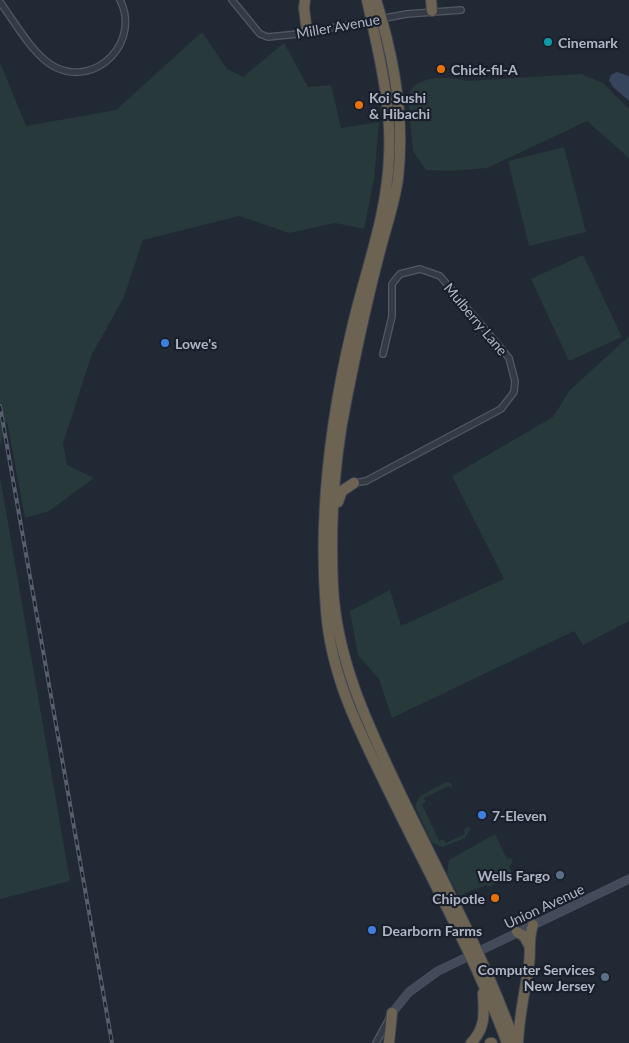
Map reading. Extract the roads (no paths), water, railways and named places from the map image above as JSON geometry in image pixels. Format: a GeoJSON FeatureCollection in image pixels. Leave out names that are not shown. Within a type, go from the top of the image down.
{"type":"FeatureCollection","features":[{"type":"Feature","properties":{"kind":"highway"},"geometry":{"type":"LineString","coordinates":[[305,0],[307,32]]}},
{"type":"Feature","properties":{"kind":"highway"},"geometry":{"type":"LineString","coordinates":[[367,0],[394,69],[399,110],[398,177],[393,207],[362,326],[338,448],[332,527],[334,591],[341,642],[354,689],[371,732],[473,953],[482,984],[507,1043]]}},
{"type":"Feature","properties":{"kind":"highway"},"geometry":{"type":"LineString","coordinates":[[432,0],[432,11]]}},
{"type":"Feature","properties":{"kind":"highway"},"geometry":{"type":"LineString","coordinates":[[377,2],[376,19],[389,116],[389,158],[384,200],[334,405],[325,481],[326,613],[329,638],[338,676],[351,715],[517,1043]]}},
{"type":"Feature","properties":{"kind":"highway"},"geometry":{"type":"LineString","coordinates":[[332,527],[339,496],[342,491],[354,484],[343,477],[338,448]]}},
{"type":"Feature","properties":{"kind":"highway"},"geometry":{"type":"LineString","coordinates":[[517,1043],[519,1014],[529,962],[529,946],[533,925]]}},
{"type":"Feature","properties":{"kind":"highway"},"geometry":{"type":"LineString","coordinates":[[517,932],[524,936],[529,946]]}},
{"type":"Feature","properties":{"kind":"highway"},"geometry":{"type":"LineString","coordinates":[[471,1043],[480,1032],[484,1020],[482,984]]}},
{"type":"Feature","properties":{"kind":"highway"},"geometry":{"type":"LineString","coordinates":[[388,1043],[392,1013]]}},
{"type":"Feature","properties":{"kind":"street"},"geometry":{"type":"LineString","coordinates":[[0,2],[39,55],[51,65],[68,72],[92,70],[108,61],[121,46],[125,32],[125,15],[120,0]]}},
{"type":"Feature","properties":{"kind":"street","name":"Miller Avenue"},"geometry":{"type":"LineString","coordinates":[[232,0],[260,34],[268,37],[432,11],[461,10]]}},
{"type":"Feature","properties":{"kind":"street","name":"Mulberry Lane"},"geometry":{"type":"LineString","coordinates":[[354,484],[366,481],[502,408],[514,392],[515,381],[509,358],[440,276],[420,269],[400,274],[392,284],[392,316],[383,354]]}},
{"type":"Feature","properties":{"kind":"street","name":"Union Avenue"},"geometry":{"type":"LineString","coordinates":[[392,1013],[409,992],[438,971],[629,879]]}},
{"type":"Feature","properties":{"kind":"street"},"geometry":{"type":"LineString","coordinates":[[376,1043],[392,1013]]}},
{"type":"Feature","properties":{"kind":"water"},"geometry":{"type":"Polygon","coordinates":[[[617,72],[629,76],[629,101],[613,87],[609,80],[611,75],[617,72]]]}},
{"type":"Feature","properties":{"kind":"railway"},"geometry":{"type":"LineString","coordinates":[[0,406],[112,1043]]}},
{"type":"Feature","properties":{"kind":"place","name":"Cinemark"},"geometry":{"type":"Point","coordinates":[548,42]}},
{"type":"Feature","properties":{"kind":"place","name":"Chick-fil-A"},"geometry":{"type":"Point","coordinates":[441,69]}},
{"type":"Feature","properties":{"kind":"place","name":"Koi Sushi & Hibachi"},"geometry":{"type":"Point","coordinates":[359,105]}},
{"type":"Feature","properties":{"kind":"place","name":"Lowe's"},"geometry":{"type":"Point","coordinates":[165,343]}},
{"type":"Feature","properties":{"kind":"place","name":"7-Eleven"},"geometry":{"type":"Point","coordinates":[482,815]}},
{"type":"Feature","properties":{"kind":"place","name":"Wells Fargo"},"geometry":{"type":"Point","coordinates":[560,875]}},
{"type":"Feature","properties":{"kind":"place","name":"Chipotle"},"geometry":{"type":"Point","coordinates":[495,898]}},
{"type":"Feature","properties":{"kind":"place","name":"Dearborn Farms"},"geometry":{"type":"Point","coordinates":[372,930]}},
{"type":"Feature","properties":{"kind":"place","name":"Computer Services New Jersey"},"geometry":{"type":"Point","coordinates":[605,977]}}]}
